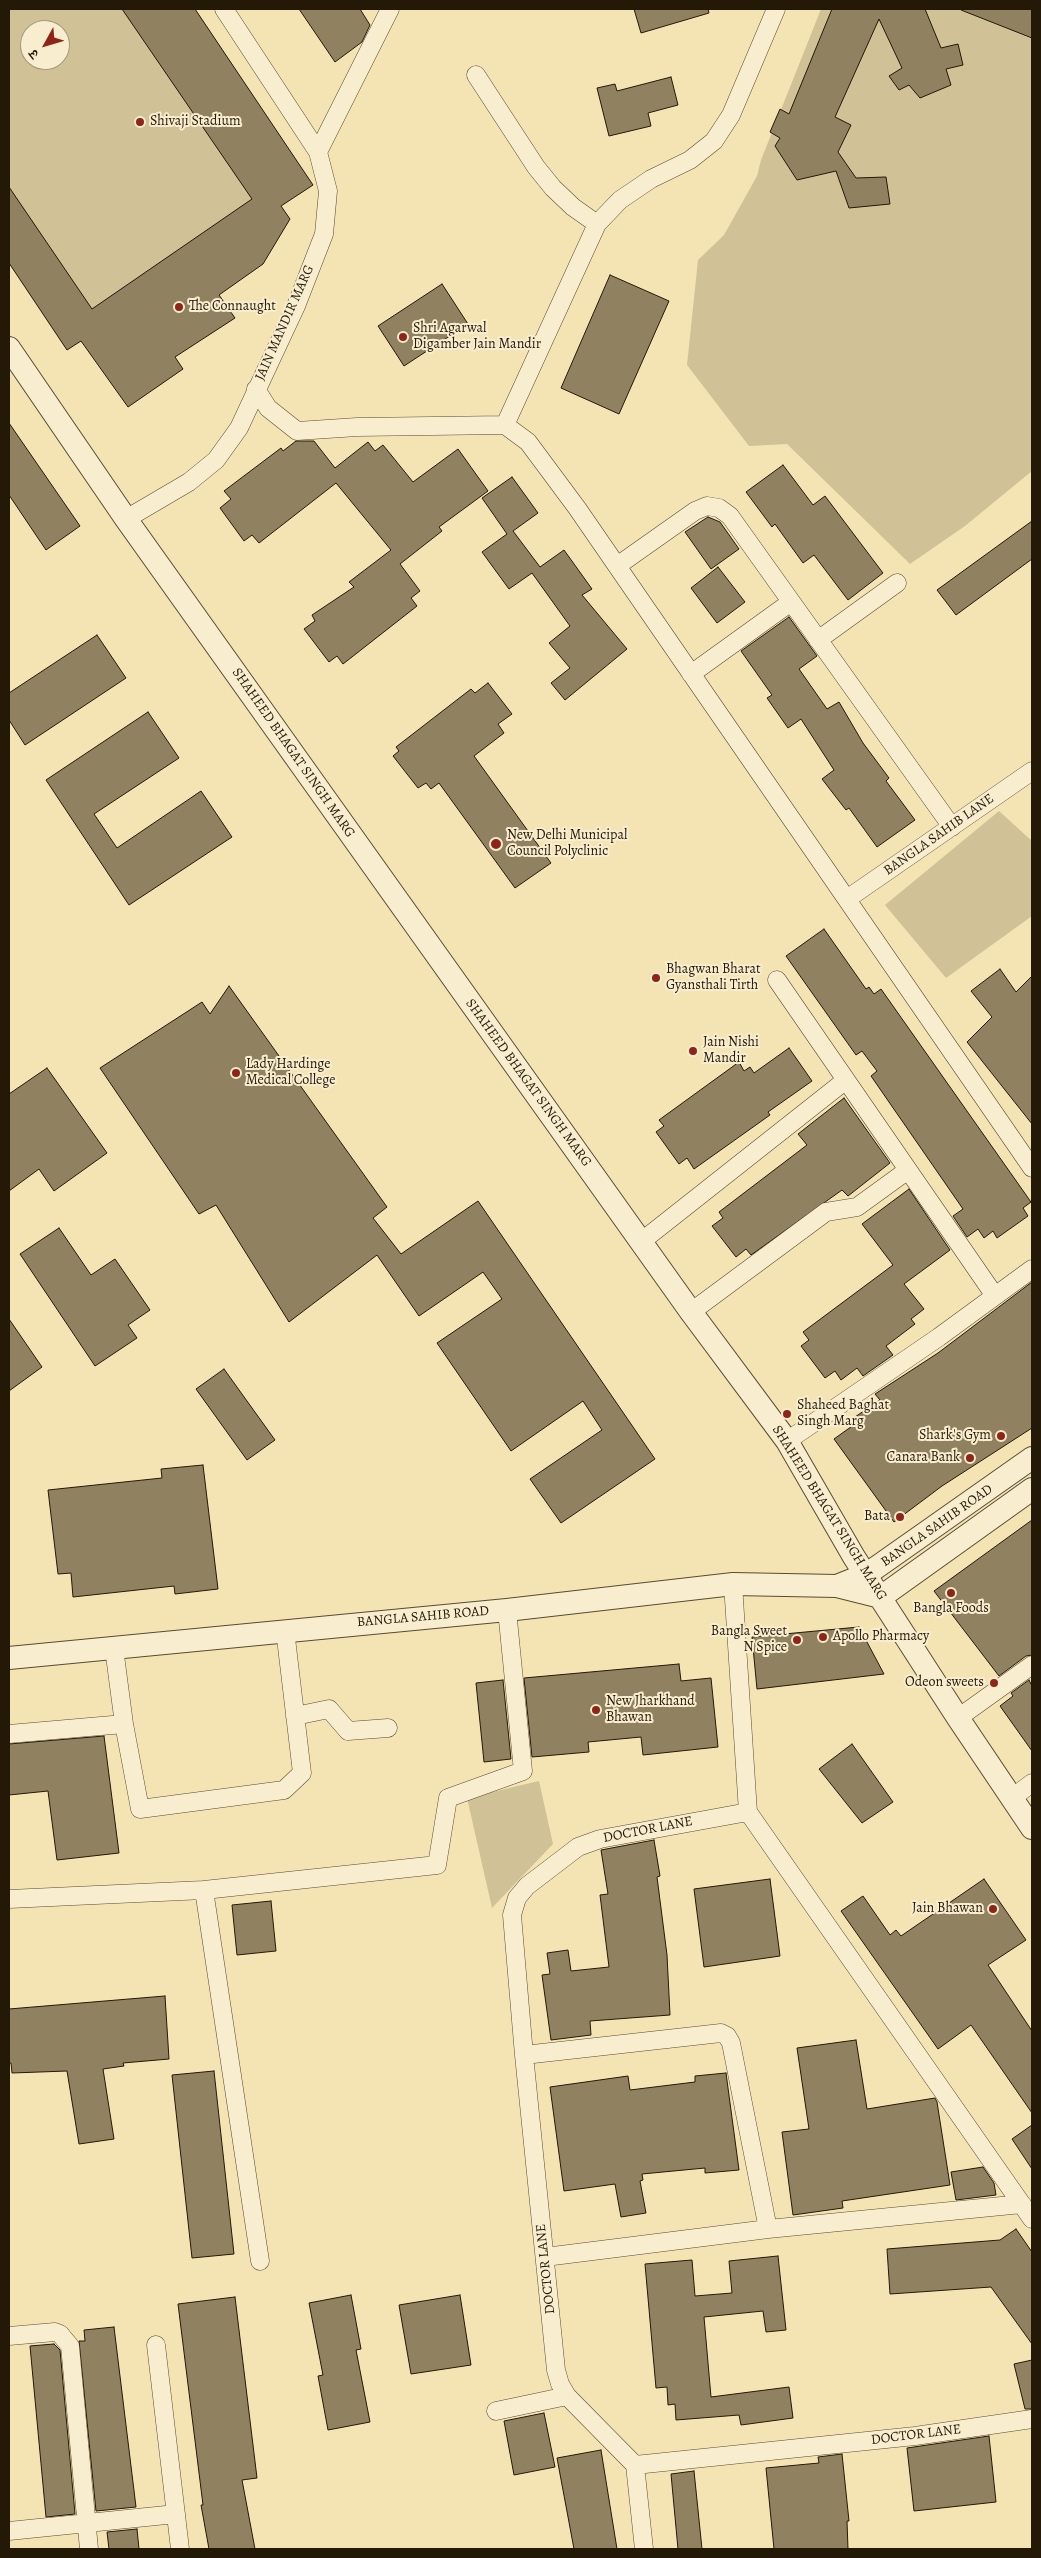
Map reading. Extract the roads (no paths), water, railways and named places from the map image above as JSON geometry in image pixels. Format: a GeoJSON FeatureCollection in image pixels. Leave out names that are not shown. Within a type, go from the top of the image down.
{"type":"FeatureCollection","features":[{"type":"Feature","properties":{"kind":"street","name":"JAIN MANDIR MARG"},"geometry":{"type":"LineString","coordinates":[[126,520],[189,482],[216,460],[239,428],[296,306],[324,234],[328,191],[318,152],[224,9]]}},
{"type":"Feature","properties":{"kind":"street"},"geometry":{"type":"LineString","coordinates":[[318,152],[390,9]]}},
{"type":"Feature","properties":{"kind":"street"},"geometry":{"type":"LineString","coordinates":[[505,425],[597,224],[620,200],[650,179],[690,160],[714,141],[731,115],[776,9]]}},
{"type":"Feature","properties":{"kind":"street"},"geometry":{"type":"LineString","coordinates":[[476,75],[547,181],[573,207],[597,224]]}},
{"type":"Feature","properties":{"kind":"street","name":"SHAHEED BHAGAT SINGH MARG"},"geometry":{"type":"LineString","coordinates":[[9,348],[126,520],[691,1312],[787,1441],[854,1557],[867,1574],[958,1718],[1032,1828]]}},
{"type":"Feature","properties":{"kind":"street"},"geometry":{"type":"LineString","coordinates":[[256,389],[268,408],[297,432],[357,427],[505,425],[528,442],[617,566],[1032,1168]]}},
{"type":"Feature","properties":{"kind":"street"},"geometry":{"type":"LineString","coordinates":[[617,566],[695,511],[707,506],[730,516],[952,827]]}},
{"type":"Feature","properties":{"kind":"street"},"geometry":{"type":"LineString","coordinates":[[818,640],[897,582]]}},
{"type":"Feature","properties":{"kind":"street"},"geometry":{"type":"LineString","coordinates":[[691,674],[791,602]]}},
{"type":"Feature","properties":{"kind":"street","name":"BANGLA SAHIB LANE"},"geometry":{"type":"LineString","coordinates":[[847,900],[1032,771]]}},
{"type":"Feature","properties":{"kind":"street"},"geometry":{"type":"LineString","coordinates":[[777,980],[995,1296]]}},
{"type":"Feature","properties":{"kind":"street"},"geometry":{"type":"LineString","coordinates":[[642,1241],[846,1080]]}},
{"type":"Feature","properties":{"kind":"street"},"geometry":{"type":"LineString","coordinates":[[691,1312],[826,1212],[857,1206],[908,1170]]}},
{"type":"Feature","properties":{"kind":"street"},"geometry":{"type":"LineString","coordinates":[[787,1441],[1032,1269]]}},
{"type":"Feature","properties":{"kind":"street","name":"BANGLA SAHIB ROAD"},"geometry":{"type":"LineString","coordinates":[[837,1586],[867,1574],[1032,1458]]}},
{"type":"Feature","properties":{"kind":"street","name":"BANGLA SAHIB ROAD"},"geometry":{"type":"LineString","coordinates":[[9,1658],[507,1610],[733,1584],[837,1586],[881,1597],[1032,1489]]}},
{"type":"Feature","properties":{"kind":"street"},"geometry":{"type":"LineString","coordinates":[[733,1584],[748,1812],[1032,2219]]}},
{"type":"Feature","properties":{"kind":"street"},"geometry":{"type":"LineString","coordinates":[[9,1899],[204,1890],[437,1865],[448,1798],[523,1771],[507,1610]]}},
{"type":"Feature","properties":{"kind":"street"},"geometry":{"type":"LineString","coordinates":[[114,1648],[124,1724],[140,1808],[284,1790],[302,1773],[285,1630]]}},
{"type":"Feature","properties":{"kind":"street"},"geometry":{"type":"LineString","coordinates":[[958,1718],[1032,1665]]}},
{"type":"Feature","properties":{"kind":"street"},"geometry":{"type":"LineString","coordinates":[[295,1716],[329,1709],[348,1731],[388,1728]]}},
{"type":"Feature","properties":{"kind":"street"},"geometry":{"type":"LineString","coordinates":[[9,1734],[124,1724]]}},
{"type":"Feature","properties":{"kind":"street"},"geometry":{"type":"LineString","coordinates":[[1012,1798],[1032,1783]]}},
{"type":"Feature","properties":{"kind":"street","name":"DOCTOR LANE"},"geometry":{"type":"LineString","coordinates":[[748,1812],[600,1839],[578,1847],[527,1886],[517,1898],[512,1915],[524,2055],[556,2370],[560,2384],[567,2396],[635,2465],[915,2436],[1032,2420]]}},
{"type":"Feature","properties":{"kind":"street"},"geometry":{"type":"LineString","coordinates":[[204,1890],[260,2261]]}},
{"type":"Feature","properties":{"kind":"street"},"geometry":{"type":"LineString","coordinates":[[524,2055],[721,2033],[727,2036],[731,2043],[768,2229]]}},
{"type":"Feature","properties":{"kind":"street"},"geometry":{"type":"LineString","coordinates":[[545,2257],[768,2229],[1022,2204]]}},
{"type":"Feature","properties":{"kind":"street"},"geometry":{"type":"LineString","coordinates":[[9,2336],[55,2332],[60,2334],[70,2346],[89,2549]]}},
{"type":"Feature","properties":{"kind":"street"},"geometry":{"type":"LineString","coordinates":[[156,2345],[180,2549]]}},
{"type":"Feature","properties":{"kind":"street"},"geometry":{"type":"LineString","coordinates":[[496,2411],[567,2396]]}},
{"type":"Feature","properties":{"kind":"street"},"geometry":{"type":"LineString","coordinates":[[635,2465],[644,2549]]}},
{"type":"Feature","properties":{"kind":"street"},"geometry":{"type":"LineString","coordinates":[[9,2531],[176,2514]]}},
{"type":"Feature","properties":{"kind":"place","name":"Shivaji Stadium"},"geometry":{"type":"Point","coordinates":[140,122]}},
{"type":"Feature","properties":{"kind":"place","name":"The Connaught"},"geometry":{"type":"Point","coordinates":[179,307]}},
{"type":"Feature","properties":{"kind":"place","name":"Shri Agarwal Digamber Jain Mandir"},"geometry":{"type":"Point","coordinates":[403,337]}},
{"type":"Feature","properties":{"kind":"place","name":"New Delhi Municipal Council Polyclinic"},"geometry":{"type":"Point","coordinates":[496,844]}},
{"type":"Feature","properties":{"kind":"place","name":"Bhagwan Bharat Gyansthali Tirth"},"geometry":{"type":"Point","coordinates":[656,978]}},
{"type":"Feature","properties":{"kind":"place","name":"Jain Nishi Mandir"},"geometry":{"type":"Point","coordinates":[693,1051]}},
{"type":"Feature","properties":{"kind":"place","name":"Lady Hardinge Medical College"},"geometry":{"type":"Point","coordinates":[236,1073]}},
{"type":"Feature","properties":{"kind":"place","name":"Shaheed Baghat Singh Marg"},"geometry":{"type":"Point","coordinates":[787,1414]}},
{"type":"Feature","properties":{"kind":"place","name":"Shark's Gym"},"geometry":{"type":"Point","coordinates":[1001,1436]}},
{"type":"Feature","properties":{"kind":"place","name":"Canara Bank"},"geometry":{"type":"Point","coordinates":[970,1458]}},
{"type":"Feature","properties":{"kind":"place","name":"Bata"},"geometry":{"type":"Point","coordinates":[900,1517]}},
{"type":"Feature","properties":{"kind":"place","name":"Bangla Foods"},"geometry":{"type":"Point","coordinates":[951,1593]}},
{"type":"Feature","properties":{"kind":"place","name":"Apollo Pharmacy"},"geometry":{"type":"Point","coordinates":[823,1637]}},
{"type":"Feature","properties":{"kind":"place","name":"Bangla Sweet N Spice"},"geometry":{"type":"Point","coordinates":[797,1640]}},
{"type":"Feature","properties":{"kind":"place","name":"Odeon sweets"},"geometry":{"type":"Point","coordinates":[994,1683]}},
{"type":"Feature","properties":{"kind":"place","name":"New Jharkhand Bhawan"},"geometry":{"type":"Point","coordinates":[596,1710]}},
{"type":"Feature","properties":{"kind":"place","name":"Jain Bhawan"},"geometry":{"type":"Point","coordinates":[993,1909]}}]}
